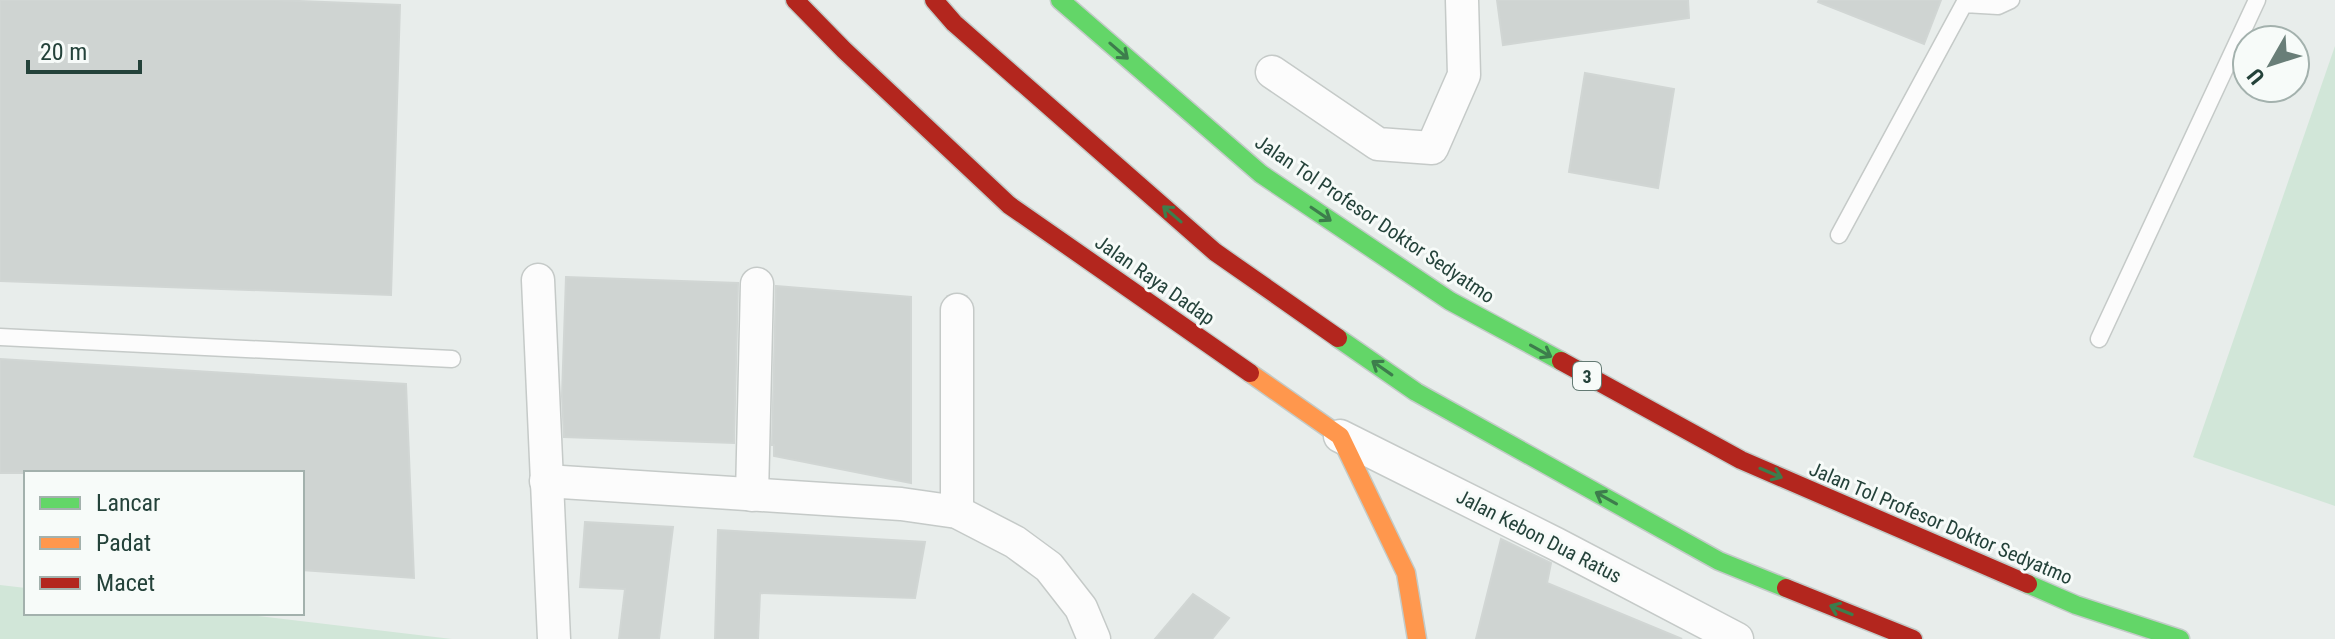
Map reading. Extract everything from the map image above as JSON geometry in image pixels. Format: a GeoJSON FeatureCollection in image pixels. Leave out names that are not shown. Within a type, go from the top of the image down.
{"type":"FeatureCollection","features":[{"type":"Feature","properties":{"kind":"main road","name":"Jalan Raya Dadap"},"geometry":{"type":"LineString","coordinates":[[795,0],[1009,205],[1340,436],[1406,573],[1416,639]]}},
{"type":"Feature","properties":{"kind":"main road"},"geometry":{"type":"LineString","coordinates":[[934,0],[954,23],[1215,252],[1416,392],[1719,561],[1913,639]]}},
{"type":"Feature","properties":{"kind":"main road","name":"Jalan Tol Profesor Doktor Sedyatmo"},"geometry":{"type":"LineString","coordinates":[[1060,0],[1261,174],[1450,301],[1741,460],[2076,605],[2180,639]]}},
{"type":"Feature","properties":{"kind":"street"},"geometry":{"type":"LineString","coordinates":[[1272,72],[1378,144],[1432,148],[1464,75],[1462,0]]}},
{"type":"Feature","properties":{"kind":"street"},"geometry":{"type":"LineString","coordinates":[[538,280],[554,639]]}},
{"type":"Feature","properties":{"kind":"street"},"geometry":{"type":"LineString","coordinates":[[752,495],[757,284]]}},
{"type":"Feature","properties":{"kind":"street"},"geometry":{"type":"LineString","coordinates":[[957,310],[957,512]]}},
{"type":"Feature","properties":{"kind":"street","name":"Jalan Kebon Dua Ratus"},"geometry":{"type":"LineString","coordinates":[[1340,436],[1737,639]]}},
{"type":"Feature","properties":{"kind":"street"},"geometry":{"type":"LineString","coordinates":[[546,481],[901,504],[957,512],[1015,542],[1049,567],[1081,608],[1094,639]]}},
{"type":"Feature","properties":{"kind":"lane"},"geometry":{"type":"LineString","coordinates":[[1839,235],[1964,4],[1998,6],[2011,0]]}},
{"type":"Feature","properties":{"kind":"lane"},"geometry":{"type":"LineString","coordinates":[[2099,339],[2257,0]]}},
{"type":"Feature","properties":{"kind":"lane"},"geometry":{"type":"LineString","coordinates":[[0,337],[452,359]]}},
{"type":"Feature","properties":{"kind":"green space"},"geometry":{"type":"Polygon","coordinates":[[[2335,46],[2335,506],[2193,457],[2335,46]]]}},
{"type":"Feature","properties":{"kind":"green space"},"geometry":{"type":"Polygon","coordinates":[[[0,585],[24,588],[24,615],[251,615],[452,639],[0,639],[0,585]]]}},
{"type":"Feature","properties":{"kind":"building"},"geometry":{"type":"Polygon","coordinates":[[[0,0],[274,0],[400,5],[391,295],[0,281],[0,0]]]}},
{"type":"Feature","properties":{"kind":"building"},"geometry":{"type":"Polygon","coordinates":[[[1497,0],[1688,0],[1689,18],[1503,45],[1497,0]]]}},
{"type":"Feature","properties":{"kind":"building"},"geometry":{"type":"Polygon","coordinates":[[[1819,0],[1941,0],[1924,44],[1819,0]]]}},
{"type":"Feature","properties":{"kind":"building"},"geometry":{"type":"Polygon","coordinates":[[[1585,73],[1674,89],[1658,188],[1569,172],[1585,73]]]}},
{"type":"Feature","properties":{"kind":"building"},"geometry":{"type":"Polygon","coordinates":[[[566,277],[738,283],[734,443],[564,437],[562,396],[566,277]]]}},
{"type":"Feature","properties":{"kind":"building"},"geometry":{"type":"Polygon","coordinates":[[[776,286],[911,297],[911,483],[774,456],[776,286]]]}},
{"type":"Feature","properties":{"kind":"building"},"geometry":{"type":"Polygon","coordinates":[[[0,359],[406,384],[414,578],[304,570],[304,471],[0,473],[0,359]]]}},
{"type":"Feature","properties":{"kind":"building"},"geometry":{"type":"Polygon","coordinates":[[[585,522],[673,527],[659,639],[619,639],[625,589],[580,587],[585,522]]]}},
{"type":"Feature","properties":{"kind":"building"},"geometry":{"type":"Polygon","coordinates":[[[718,530],[925,542],[915,598],[760,593],[758,639],[715,639],[718,530]]]}},
{"type":"Feature","properties":{"kind":"building"},"geometry":{"type":"Polygon","coordinates":[[[1501,539],[1551,563],[1547,583],[1682,639],[1476,639],[1501,539]]]}},
{"type":"Feature","properties":{"kind":"building"},"geometry":{"type":"Polygon","coordinates":[[[1193,594],[1229,618],[1212,639],[1155,639],[1193,594]]]}},
{"type":"Feature","properties":{"kind":"traffic: fast"},"geometry":{"type":"LineString","coordinates":[[1060,0],[1261,174],[1450,301],[1561,361]]}},
{"type":"Feature","properties":{"kind":"traffic: fast"},"geometry":{"type":"LineString","coordinates":[[1338,338],[1416,392],[1719,561],[1786,588]]}},
{"type":"Feature","properties":{"kind":"traffic: fast"},"geometry":{"type":"LineString","coordinates":[[2028,584],[2076,605],[2180,639]]}},
{"type":"Feature","properties":{"kind":"traffic: slow"},"geometry":{"type":"LineString","coordinates":[[1250,373],[1340,436],[1406,573],[1417,639]]}},
{"type":"Feature","properties":{"kind":"traffic: jam"},"geometry":{"type":"LineString","coordinates":[[795,0],[1009,205],[1250,373]]}},
{"type":"Feature","properties":{"kind":"traffic: jam"},"geometry":{"type":"LineString","coordinates":[[934,0],[954,23],[1215,252],[1338,338]]}},
{"type":"Feature","properties":{"kind":"traffic: jam"},"geometry":{"type":"LineString","coordinates":[[1561,361],[1741,460],[2028,584]]}},
{"type":"Feature","properties":{"kind":"traffic: jam"},"geometry":{"type":"LineString","coordinates":[[1786,588],[1913,639]]}}]}
